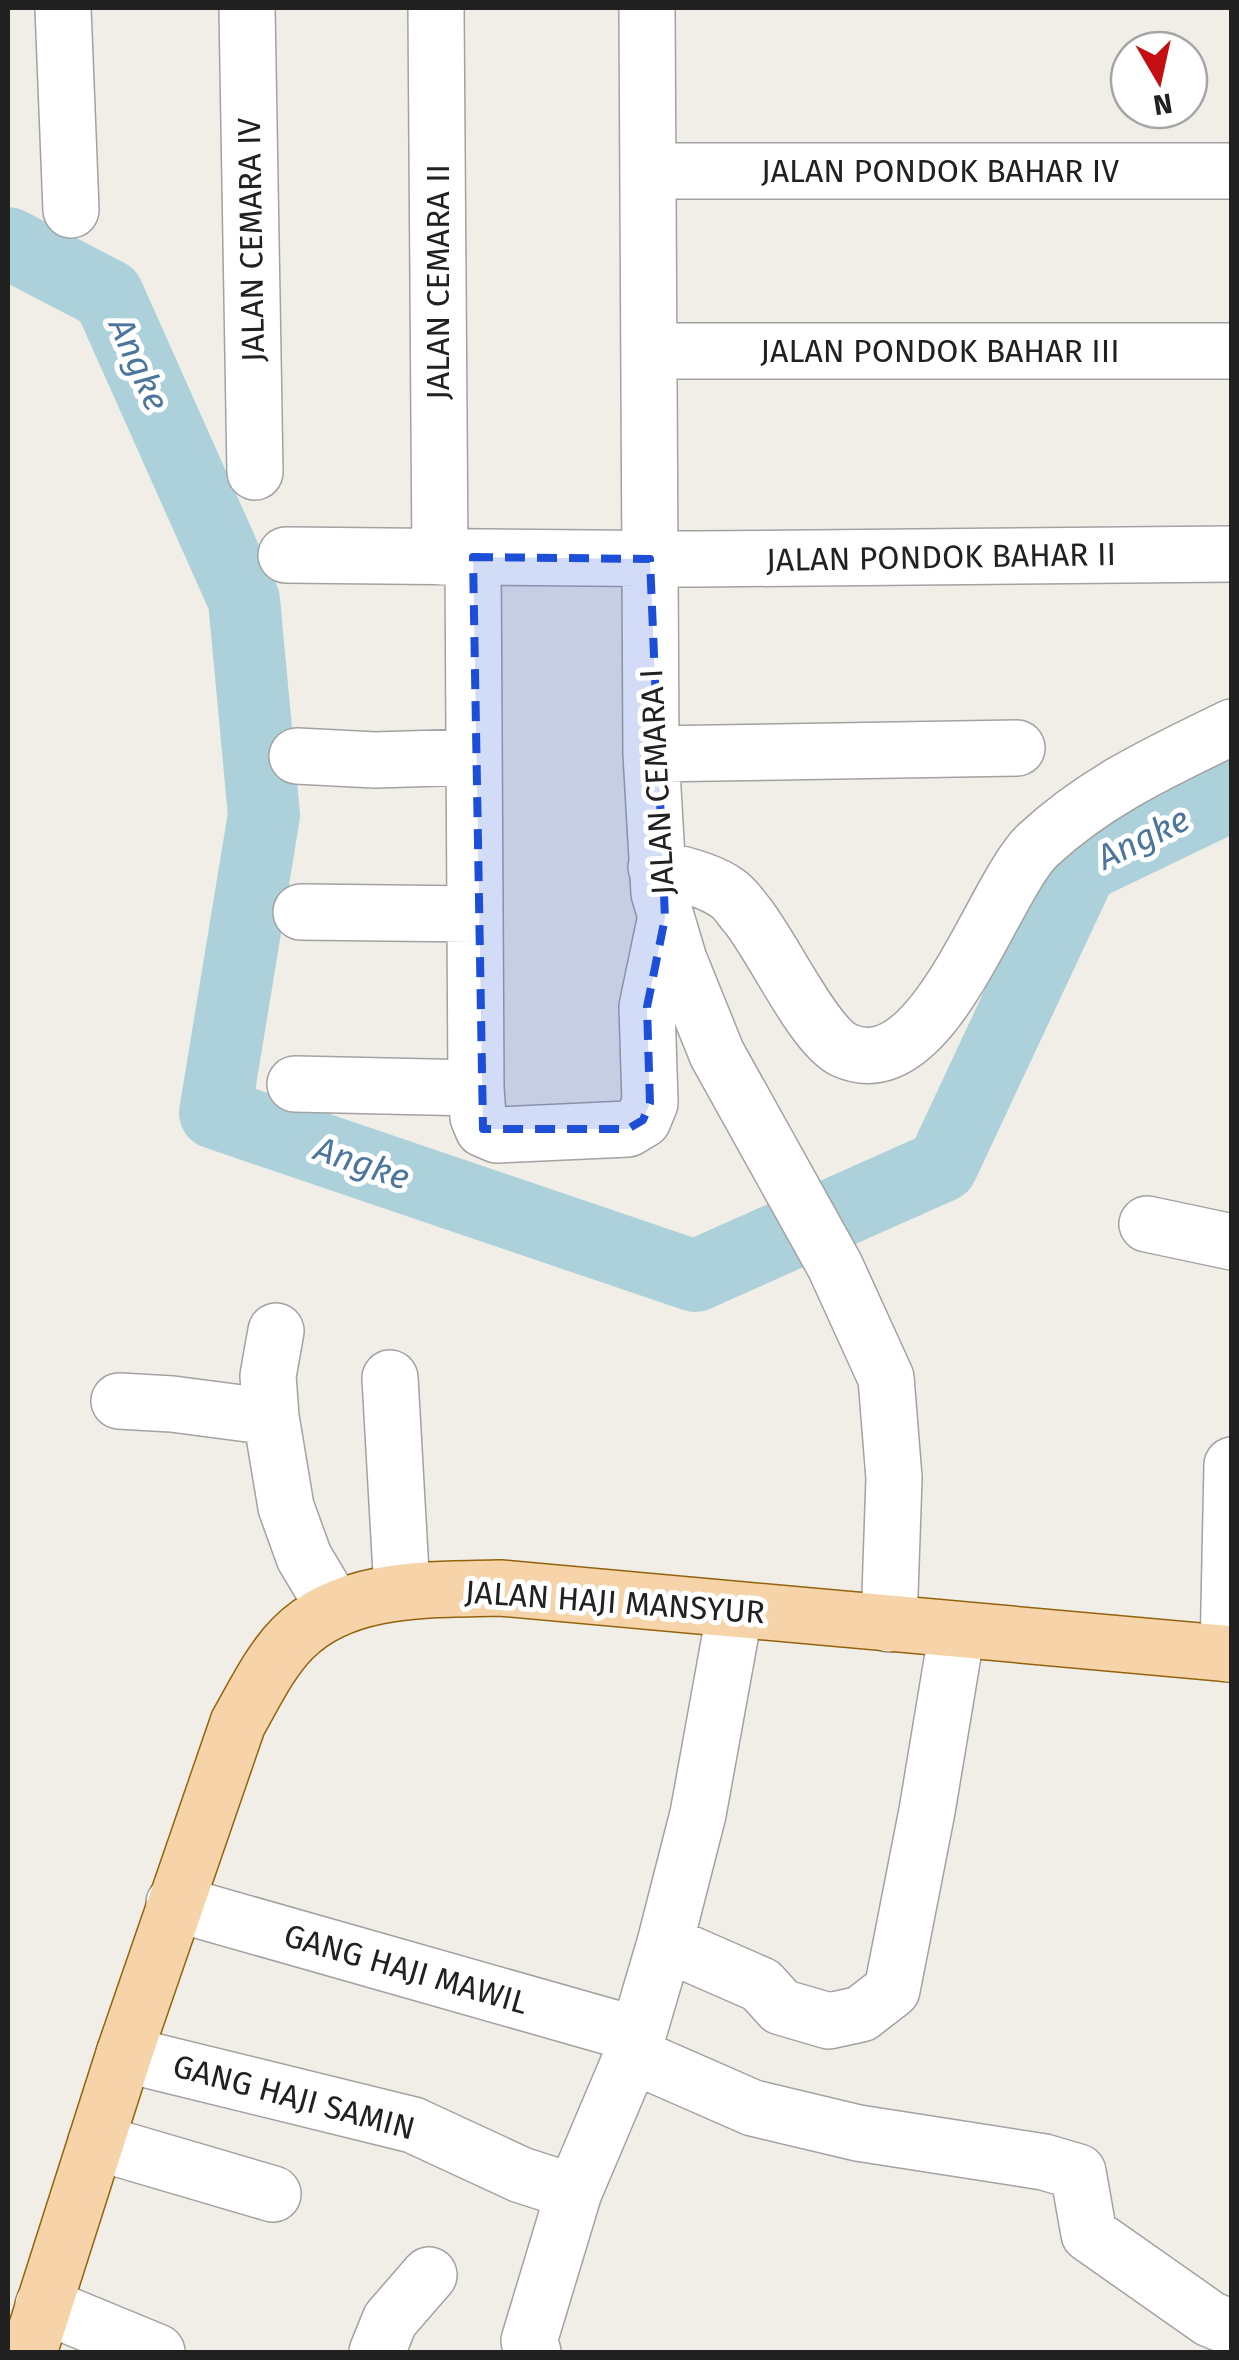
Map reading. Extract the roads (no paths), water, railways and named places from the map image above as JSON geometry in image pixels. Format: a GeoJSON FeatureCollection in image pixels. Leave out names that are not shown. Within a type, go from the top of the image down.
{"type":"FeatureCollection","features":[{"type":"Feature","properties":{"kind":"main road","name":"JALAN HAJI MANSYUR"},"geometry":{"type":"LineString","coordinates":[[36,2329],[174,1904],[238,1723],[293,1638],[335,1609],[402,1590],[500,1588],[1230,1654]]}},
{"type":"Feature","properties":{"kind":"street"},"geometry":{"type":"LineString","coordinates":[[63,8],[71,210]]}},
{"type":"Feature","properties":{"kind":"street","name":"JALAN CEMARA IV"},"geometry":{"type":"LineString","coordinates":[[248,8],[255,472]]}},
{"type":"Feature","properties":{"kind":"street","name":"JALAN CEMARA II"},"geometry":{"type":"LineString","coordinates":[[436,8],[457,557],[474,758],[476,1088],[483,1130],[497,1135],[628,1129],[643,1120],[650,1103],[646,1007],[661,893]]}},
{"type":"Feature","properties":{"kind":"street","name":"JALAN CEMARA I"},"geometry":{"type":"LineString","coordinates":[[647,8],[652,754],[661,893],[694,1003],[717,1054],[835,1266],[872,1341],[889,1394],[894,1478],[889,1624]]}},
{"type":"Feature","properties":{"kind":"street","name":"JALAN PONDOK BAHAR IV"},"geometry":{"type":"LineString","coordinates":[[648,171],[1232,171]]}},
{"type":"Feature","properties":{"kind":"street","name":"JALAN PONDOK BAHAR III"},"geometry":{"type":"LineString","coordinates":[[649,351],[1232,351]]}},
{"type":"Feature","properties":{"kind":"street","name":"JALAN PONDOK BAHAR II"},"geometry":{"type":"LineString","coordinates":[[286,555],[650,559],[1232,554]]}},
{"type":"Feature","properties":{"kind":"street"},"geometry":{"type":"LineString","coordinates":[[661,893],[705,882],[730,894],[766,939],[814,1022],[842,1050],[869,1055],[902,1047],[934,1014],[1035,848],[1118,783],[1232,727]]}},
{"type":"Feature","properties":{"kind":"street"},"geometry":{"type":"LineString","coordinates":[[652,754],[1017,748]]}},
{"type":"Feature","properties":{"kind":"street"},"geometry":{"type":"LineString","coordinates":[[297,756],[376,760],[474,758]]}},
{"type":"Feature","properties":{"kind":"street"},"geometry":{"type":"LineString","coordinates":[[301,912],[475,914]]}},
{"type":"Feature","properties":{"kind":"street"},"geometry":{"type":"LineString","coordinates":[[295,1084],[476,1088]]}},
{"type":"Feature","properties":{"kind":"street"},"geometry":{"type":"LineString","coordinates":[[1147,1224],[1232,1242]]}},
{"type":"Feature","properties":{"kind":"street"},"geometry":{"type":"LineString","coordinates":[[276,1331],[268,1376],[286,1507],[304,1557],[335,1609]]}},
{"type":"Feature","properties":{"kind":"street"},"geometry":{"type":"LineString","coordinates":[[390,1378],[402,1590]]}},
{"type":"Feature","properties":{"kind":"street"},"geometry":{"type":"LineString","coordinates":[[119,1402],[188,1406],[271,1418]]}},
{"type":"Feature","properties":{"kind":"street"},"geometry":{"type":"LineString","coordinates":[[1230,1654],[1232,1465]]}},
{"type":"Feature","properties":{"kind":"street"},"geometry":{"type":"LineString","coordinates":[[533,2352],[529,2341],[574,2192],[635,2045],[666,1942],[698,1814],[734,1610]]}},
{"type":"Feature","properties":{"kind":"street"},"geometry":{"type":"LineString","coordinates":[[666,1942],[760,1985],[781,2006],[829,2022],[861,2014],[892,1990],[957,1631]]}},
{"type":"Feature","properties":{"kind":"street","name":"GANG HAJI MAWIL"},"geometry":{"type":"LineString","coordinates":[[174,1904],[635,2045],[753,2108],[858,2133],[1044,2162],[1078,2172],[1089,2234],[1221,2323]]}},
{"type":"Feature","properties":{"kind":"street","name":"GANG HAJI SAMIN"},"geometry":{"type":"LineString","coordinates":[[124,2054],[413,2125],[520,2175],[574,2192]]}},
{"type":"Feature","properties":{"kind":"street"},"geometry":{"type":"LineString","coordinates":[[96,2142],[273,2194]]}},
{"type":"Feature","properties":{"kind":"street"},"geometry":{"type":"LineString","coordinates":[[377,2352],[390,2320],[429,2274]]}},
{"type":"Feature","properties":{"kind":"street"},"geometry":{"type":"LineString","coordinates":[[36,2329],[157,2352]]}},
{"type":"Feature","properties":{"kind":"waterway","name":"Angke"},"geometry":{"type":"LineString","coordinates":[[8,243],[108,295],[244,600],[264,815],[215,1113],[695,1276],[942,1166],[1082,867],[1232,795]]}}]}
